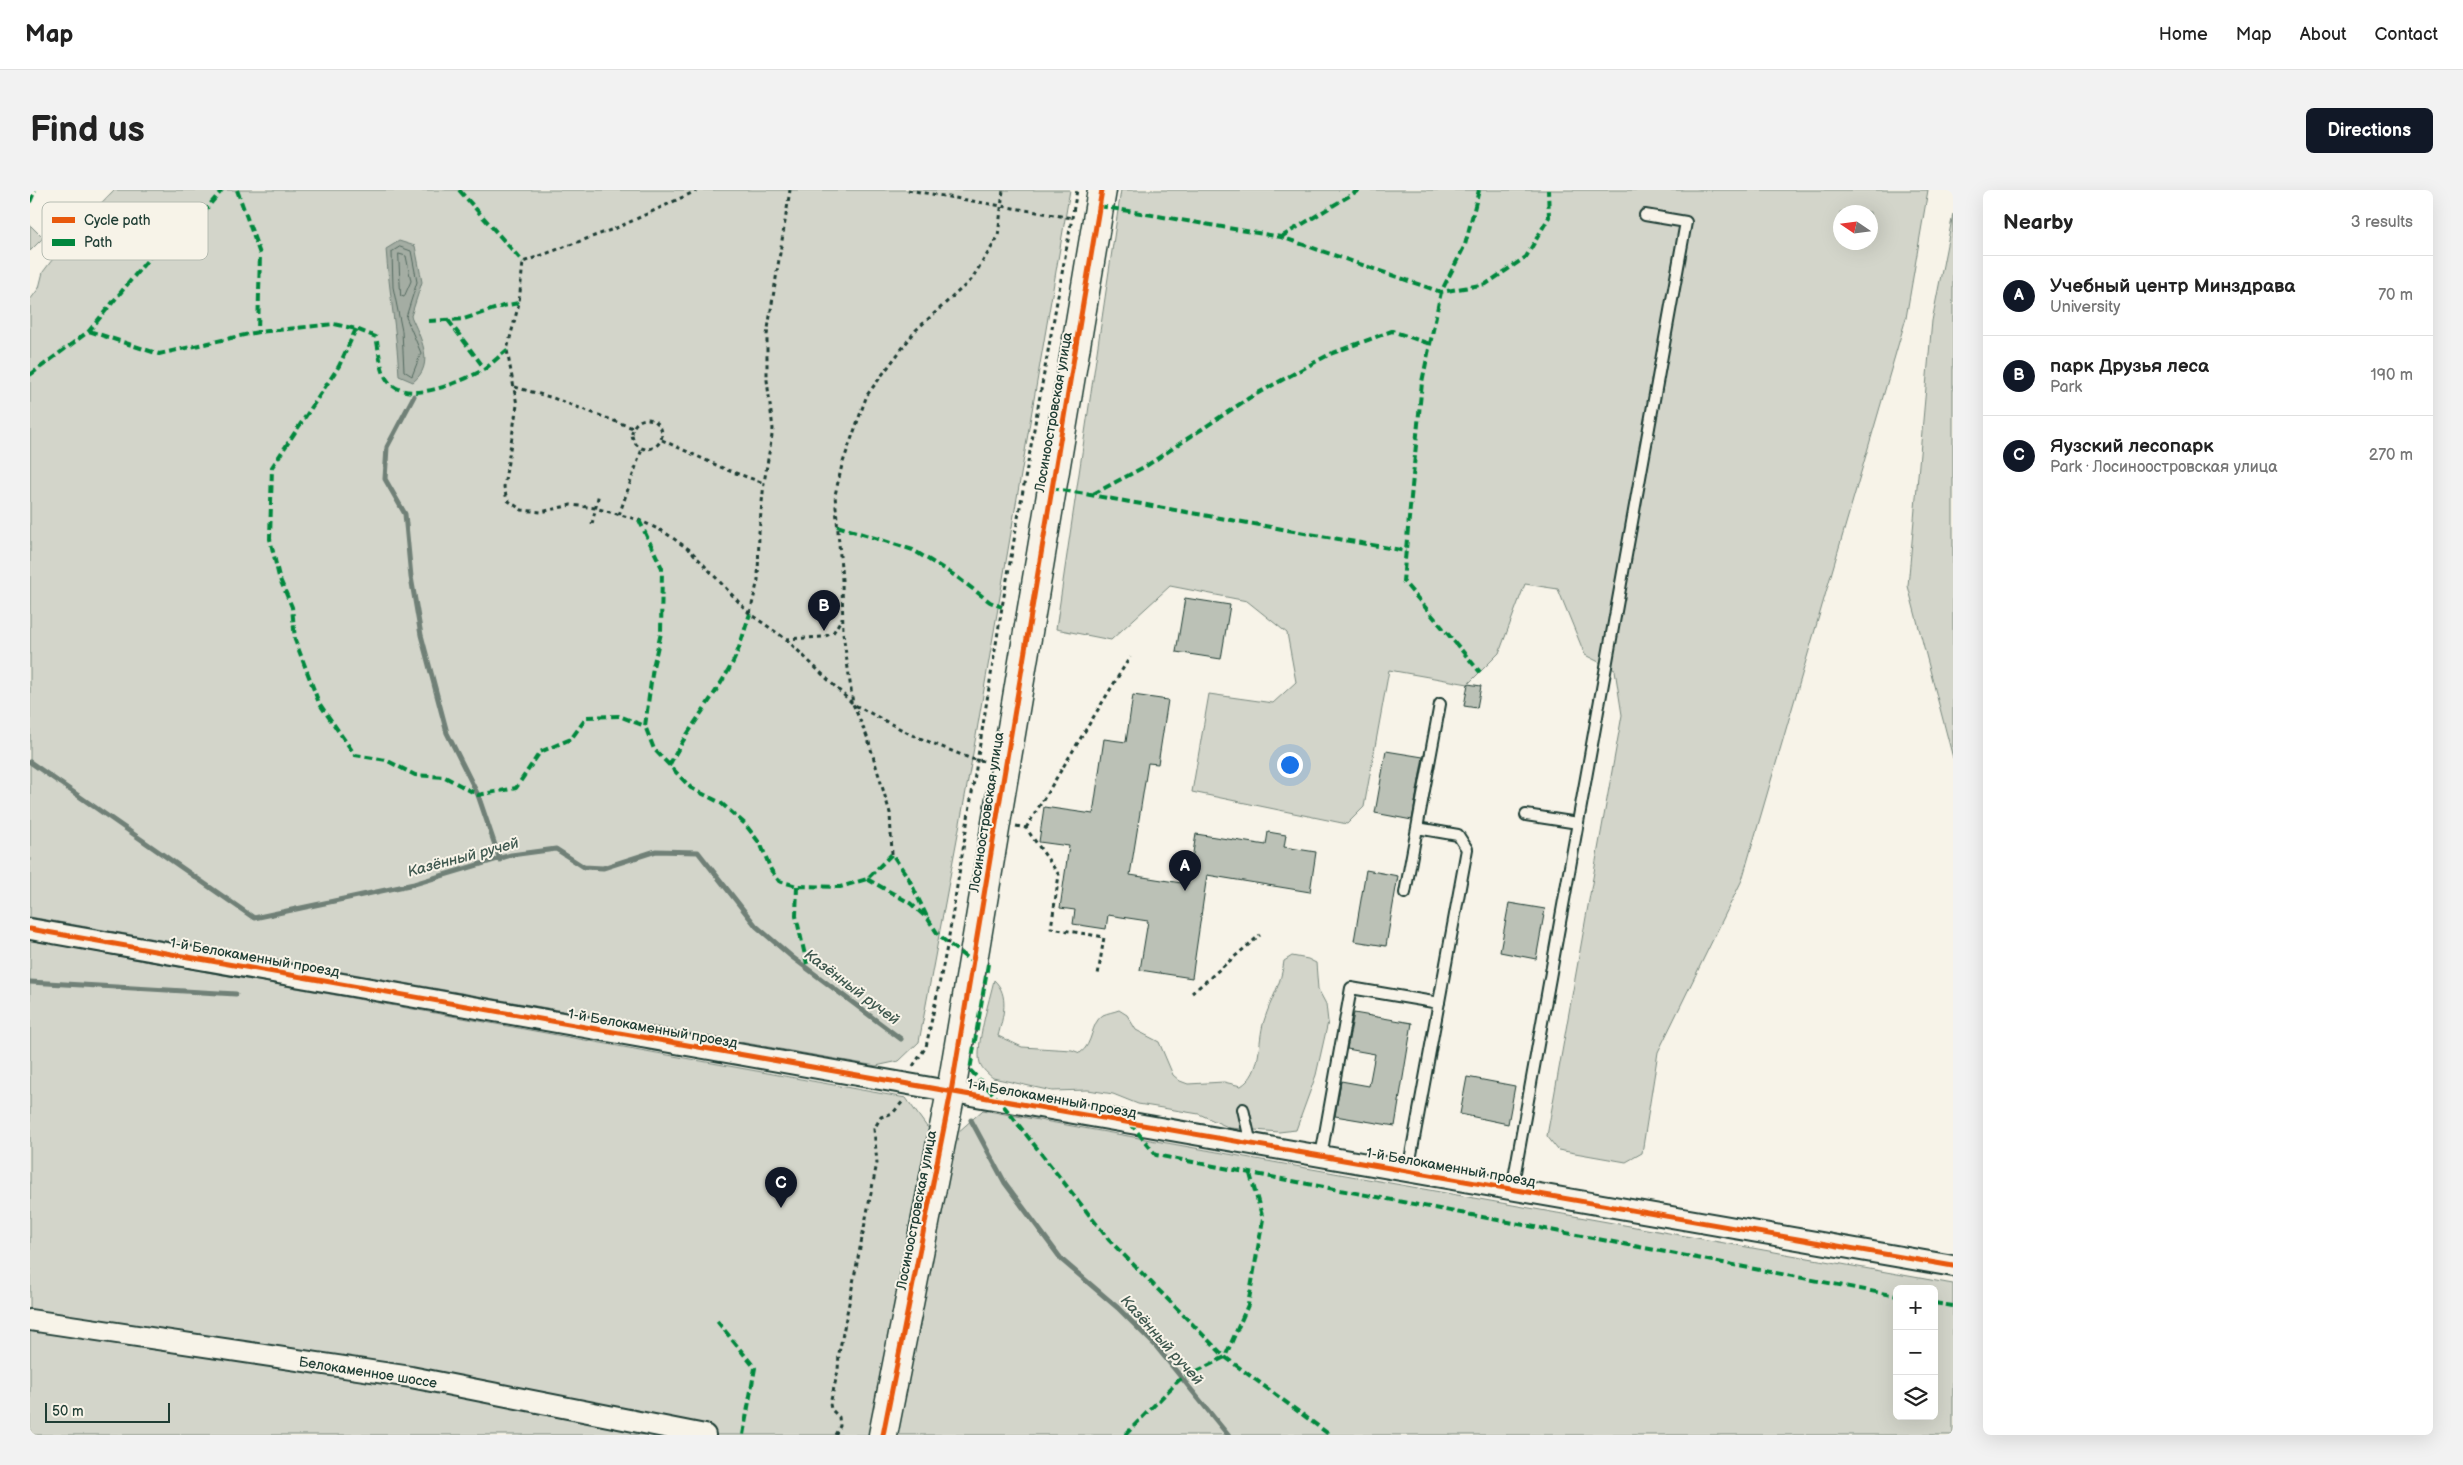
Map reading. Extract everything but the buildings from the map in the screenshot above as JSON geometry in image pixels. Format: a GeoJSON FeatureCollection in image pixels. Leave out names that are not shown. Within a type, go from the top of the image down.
{"type":"FeatureCollection","features":[{"type":"Feature","properties":{"kind":"street","name":"Лосиноостровская улица"},"geometry":{"type":"LineString","coordinates":[[883,1435],[951,1092],[1102,190]]}},
{"type":"Feature","properties":{"kind":"street","name":"1-й Белокаменный проезд"},"geometry":{"type":"LineString","coordinates":[[30,929],[951,1092],[1953,1266]]}},
{"type":"Feature","properties":{"kind":"street","name":"Белокаменное шоссе"},"geometry":{"type":"LineString","coordinates":[[30,1320],[411,1377],[705,1435]]}},
{"type":"Feature","properties":{"kind":"lane"},"geometry":{"type":"LineString","coordinates":[[1512,1189],[1686,222],[1646,215]]}},
{"type":"Feature","properties":{"kind":"lane"},"geometry":{"type":"LineString","coordinates":[[1405,892],[1440,704]]}},
{"type":"Feature","properties":{"kind":"lane"},"geometry":{"type":"LineString","coordinates":[[1526,815],[1578,823]]}},
{"type":"Feature","properties":{"kind":"lane"},"geometry":{"type":"LineString","coordinates":[[1408,1171],[1467,849],[1458,835],[1417,828]]}},
{"type":"Feature","properties":{"kind":"lane"},"geometry":{"type":"LineString","coordinates":[[1320,1156],[1351,988],[1439,1003]]}},
{"type":"Feature","properties":{"kind":"lane"},"geometry":{"type":"LineString","coordinates":[[1243,1109],[1251,1144]]}},
{"type":"Feature","properties":{"kind":"path"},"geometry":{"type":"LineString","coordinates":[[698,190],[619,227],[523,262],[519,303],[506,350],[515,387],[516,425],[504,487],[507,500],[522,510],[541,512],[571,505],[595,508],[639,520],[664,532],[690,550],[750,614],[786,639],[853,704],[912,735],[977,760],[1006,764]]}},
{"type":"Feature","properties":{"kind":"path"},"geometry":{"type":"LineString","coordinates":[[750,614],[758,580],[759,532],[772,429],[767,380],[767,335],[790,190]]}},
{"type":"Feature","properties":{"kind":"path"},"geometry":{"type":"LineString","coordinates":[[908,190],[1066,217]]}},
{"type":"Feature","properties":{"kind":"path"},"geometry":{"type":"LineString","coordinates":[[892,854],[890,813],[868,739],[853,704],[842,633],[835,494],[842,465],[867,395],[916,330],[971,280],[998,237],[1003,190]]}},
{"type":"Feature","properties":{"kind":"path"},"geometry":{"type":"LineString","coordinates":[[911,1069],[926,1047],[948,942],[1013,541],[1077,190]]}},
{"type":"Feature","properties":{"kind":"path"},"geometry":{"type":"LineString","coordinates":[[515,387],[553,398],[633,428]]}},
{"type":"Feature","properties":{"kind":"path"},"geometry":{"type":"LineString","coordinates":[[641,420],[654,420],[662,428],[662,440],[654,449],[642,449],[633,440],[633,428],[641,420]]}},
{"type":"Feature","properties":{"kind":"path"},"geometry":{"type":"LineString","coordinates":[[662,440],[727,470],[764,483]]}},
{"type":"Feature","properties":{"kind":"path"},"geometry":{"type":"LineString","coordinates":[[619,515],[642,449]]}},
{"type":"Feature","properties":{"kind":"path"},"geometry":{"type":"LineString","coordinates":[[592,524],[599,493]]}},
{"type":"Feature","properties":{"kind":"path"},"geometry":{"type":"LineString","coordinates":[[786,639],[823,637],[833,633],[839,625],[842,614]]}},
{"type":"Feature","properties":{"kind":"path"},"geometry":{"type":"LineString","coordinates":[[1098,975],[1104,937],[1051,928],[1059,875],[1026,828],[1130,657]]}},
{"type":"Feature","properties":{"kind":"path"},"geometry":{"type":"LineString","coordinates":[[1192,993],[1260,935]]}},
{"type":"Feature","properties":{"kind":"path"},"geometry":{"type":"LineString","coordinates":[[835,1435],[840,1426],[839,1417],[831,1409],[830,1404],[838,1371],[839,1353],[877,1163],[874,1129],[881,1117],[899,1109],[906,1098]]}},
{"type":"Feature","properties":{"kind":"shaded area"},"geometry":{"type":"Polygon","coordinates":[[[114,190],[1070,190],[972,759],[919,1042],[899,1061],[876,1066],[30,917],[30,300],[39,288],[43,272],[52,260],[208,260],[208,202],[102,202],[114,190]]]}},
{"type":"Feature","properties":{"kind":"shaded area"},"geometry":{"type":"Polygon","coordinates":[[[1121,190],[1928,190],[1906,318],[1742,880],[1658,1052],[1642,1153],[1626,1162],[1558,1150],[1547,1136],[1622,715],[1615,670],[1585,655],[1558,589],[1525,584],[1499,653],[1468,684],[1389,670],[1364,807],[1347,824],[1192,792],[1209,694],[1273,703],[1296,682],[1287,633],[1247,601],[1170,586],[1111,640],[1056,629],[1121,190]]]}},
{"type":"Feature","properties":{"kind":"shaded area"},"geometry":{"type":"Polygon","coordinates":[[[1953,214],[1953,758],[1908,586],[1932,321],[1953,214]]]}},
{"type":"Feature","properties":{"kind":"shaded area"},"geometry":{"type":"Polygon","coordinates":[[[30,225],[42,239],[30,251],[30,225]]]}},
{"type":"Feature","properties":{"kind":"shaded area"},"geometry":{"type":"Polygon","coordinates":[[[30,940],[906,1098],[927,1127],[957,1133],[983,1110],[1953,1284],[1953,1435],[30,1435],[30,940]]]}},
{"type":"Feature","properties":{"kind":"shaded area"},"geometry":{"type":"Polygon","coordinates":[[[1292,956],[1308,959],[1316,963],[1318,989],[1326,1004],[1328,1022],[1316,1075],[1296,1130],[1279,1132],[1230,1128],[1199,1114],[1138,1104],[1113,1094],[1088,1090],[1052,1091],[993,1078],[980,1063],[981,1034],[994,980],[999,986],[1004,999],[998,1036],[1022,1047],[1072,1050],[1080,1053],[1088,1044],[1099,1019],[1105,1014],[1119,1010],[1127,1015],[1136,1030],[1159,1042],[1173,1075],[1180,1081],[1188,1084],[1224,1082],[1241,1086],[1253,1073],[1264,1021],[1283,970],[1284,961],[1292,956]]]}},
{"type":"Feature","properties":{"kind":"water"},"geometry":{"type":"Polygon","coordinates":[[[399,241],[415,246],[422,282],[411,316],[422,341],[425,359],[420,375],[413,382],[399,376],[387,265],[386,249],[399,241]]]}},
{"type":"Feature","properties":{"kind":"waterway"},"geometry":{"type":"LineString","coordinates":[[414,396],[387,447],[385,479],[405,514],[411,577],[421,635],[447,733],[478,795],[500,860]]}},
{"type":"Feature","properties":{"kind":"waterway","name":"Казённый ручей"},"geometry":{"type":"LineString","coordinates":[[30,762],[254,918],[414,884],[511,855],[556,849],[584,867],[603,868],[656,851],[698,852],[756,926],[792,957],[901,1039]]}},
{"type":"Feature","properties":{"kind":"waterway"},"geometry":{"type":"LineString","coordinates":[[30,982],[236,994]]}},
{"type":"Feature","properties":{"kind":"waterway","name":"Казённый ручей"},"geometry":{"type":"LineString","coordinates":[[971,1120],[1005,1183],[1062,1260],[1118,1308],[1155,1345],[1228,1435]]}},
{"type":"Feature","properties":{"kind":"marked path"},"geometry":{"type":"LineString","coordinates":[[30,202],[35,190]]}},
{"type":"Feature","properties":{"kind":"marked path"},"geometry":{"type":"LineString","coordinates":[[208,207],[222,190]]}},
{"type":"Feature","properties":{"kind":"marked path"},"geometry":{"type":"LineString","coordinates":[[237,190],[260,254],[258,332]]}},
{"type":"Feature","properties":{"kind":"marked path"},"geometry":{"type":"LineString","coordinates":[[459,190],[523,262]]}},
{"type":"Feature","properties":{"kind":"marked path"},"geometry":{"type":"LineString","coordinates":[[1281,237],[1359,190]]}},
{"type":"Feature","properties":{"kind":"marked path"},"geometry":{"type":"LineString","coordinates":[[1479,190],[1465,245],[1441,292],[1422,382],[1403,581],[1480,672]]}},
{"type":"Feature","properties":{"kind":"marked path"},"geometry":{"type":"LineString","coordinates":[[1099,206],[1281,237],[1441,292],[1486,284],[1526,257],[1549,217],[1548,190]]}},
{"type":"Feature","properties":{"kind":"marked path"},"geometry":{"type":"LineString","coordinates":[[30,375],[89,331],[147,260]]}},
{"type":"Feature","properties":{"kind":"marked path"},"geometry":{"type":"LineString","coordinates":[[429,321],[464,319],[503,306],[519,303]]}},
{"type":"Feature","properties":{"kind":"marked path"},"geometry":{"type":"LineString","coordinates":[[448,320],[485,369],[507,350]]}},
{"type":"Feature","properties":{"kind":"marked path"},"geometry":{"type":"LineString","coordinates":[[89,331],[159,354],[258,332],[334,324],[356,329],[376,337],[385,377],[397,388],[409,392],[436,389],[485,369]]}},
{"type":"Feature","properties":{"kind":"marked path"},"geometry":{"type":"LineString","coordinates":[[356,329],[339,366],[272,467],[270,539],[279,577],[292,607],[295,640],[319,703],[355,755],[386,760],[415,775],[445,777],[478,795],[516,788],[540,752],[571,739],[587,717],[619,716],[645,726]]}},
{"type":"Feature","properties":{"kind":"marked path"},"geometry":{"type":"LineString","coordinates":[[1093,494],[1146,466],[1249,398],[1330,354],[1392,331],[1430,344]]}},
{"type":"Feature","properties":{"kind":"marked path"},"geometry":{"type":"LineString","coordinates":[[1051,488],[1406,551]]}},
{"type":"Feature","properties":{"kind":"marked path"},"geometry":{"type":"LineString","coordinates":[[639,520],[662,568],[661,633],[653,667],[645,726],[654,749],[691,788],[721,803],[745,824],[761,845],[771,870],[779,881],[797,886],[840,887],[867,879],[892,854],[909,879],[928,919]]}},
{"type":"Feature","properties":{"kind":"marked path"},"geometry":{"type":"LineString","coordinates":[[837,526],[913,550],[957,577],[990,602],[1002,607]]}},
{"type":"Feature","properties":{"kind":"marked path"},"geometry":{"type":"LineString","coordinates":[[669,766],[732,664],[750,614]]}},
{"type":"Feature","properties":{"kind":"marked path"},"geometry":{"type":"LineString","coordinates":[[867,879],[910,903],[928,919],[939,936],[973,963]]}},
{"type":"Feature","properties":{"kind":"marked path"},"geometry":{"type":"LineString","coordinates":[[797,886],[796,916],[807,964]]}},
{"type":"Feature","properties":{"kind":"marked path"},"geometry":{"type":"LineString","coordinates":[[988,964],[970,1070],[999,1100],[1109,1240],[1225,1357],[1330,1435]]}},
{"type":"Feature","properties":{"kind":"marked path"},"geometry":{"type":"LineString","coordinates":[[1130,1123],[1156,1155],[1893,1295]]}},
{"type":"Feature","properties":{"kind":"marked path"},"geometry":{"type":"LineString","coordinates":[[1125,1435],[1179,1380],[1225,1357],[1248,1305],[1263,1219],[1250,1174]]}},
{"type":"Feature","properties":{"kind":"marked path"},"geometry":{"type":"LineString","coordinates":[[1938,1304],[1953,1306]]}},
{"type":"Feature","properties":{"kind":"marked path"},"geometry":{"type":"LineString","coordinates":[[717,1321],[755,1368],[743,1435]]}},
{"type":"Feature","properties":{"kind":"cycle path"},"geometry":{"type":"LineString","coordinates":[[883,1435],[951,1092],[1102,190]]}},
{"type":"Feature","properties":{"kind":"cycle path"},"geometry":{"type":"LineString","coordinates":[[30,929],[1953,1266]]}},
{"type":"Feature","properties":{"kind":"place","name":"парк Друзья леса"},"geometry":{"type":"Point","coordinates":[824,631]}},
{"type":"Feature","properties":{"kind":"place","name":"Учебный центр Минздрава"},"geometry":{"type":"Point","coordinates":[1185,891]}},
{"type":"Feature","properties":{"kind":"place","name":"Яузский лесопарк"},"geometry":{"type":"Point","coordinates":[781,1208]}}]}
